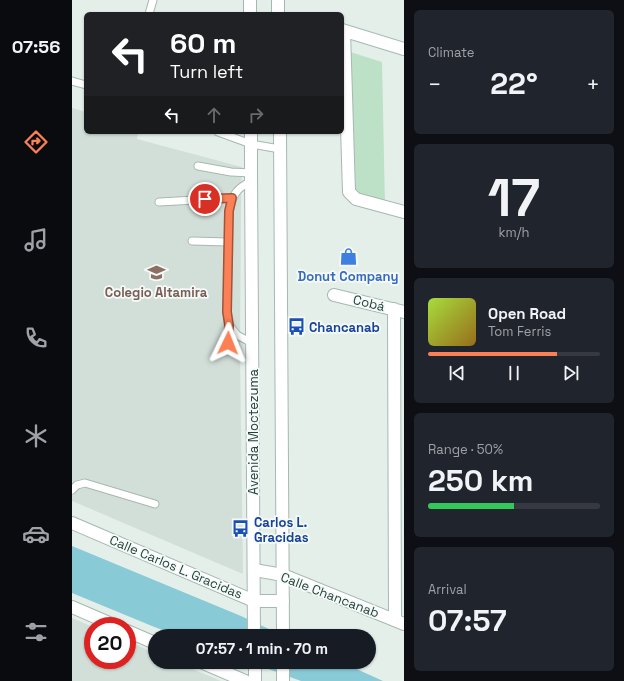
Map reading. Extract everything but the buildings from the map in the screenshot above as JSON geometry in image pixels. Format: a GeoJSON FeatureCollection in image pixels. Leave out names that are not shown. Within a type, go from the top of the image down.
{"type":"FeatureCollection","features":[{"type":"Feature","properties":{"kind":"street"},"geometry":{"type":"LineString","coordinates":[[250,0],[250,12]]}},
{"type":"Feature","properties":{"kind":"street"},"geometry":{"type":"LineString","coordinates":[[278,0],[278,12]]}},
{"type":"Feature","properties":{"kind":"street"},"geometry":{"type":"LineString","coordinates":[[344,31],[404,49]]}},
{"type":"Feature","properties":{"kind":"street"},"geometry":{"type":"LineString","coordinates":[[344,58],[349,192],[356,199],[404,212]]}},
{"type":"Feature","properties":{"kind":"street"},"geometry":{"type":"LineString","coordinates":[[280,134],[283,629]]}},
{"type":"Feature","properties":{"kind":"street","name":"Avenida Moctezuma"},"geometry":{"type":"LineString","coordinates":[[251,138],[254,629]]}},
{"type":"Feature","properties":{"kind":"street","name":"Cobá"},"geometry":{"type":"LineString","coordinates":[[334,295],[399,311]]}},
{"type":"Feature","properties":{"kind":"street"},"geometry":{"type":"LineString","coordinates":[[399,311],[399,622]]}},
{"type":"Feature","properties":{"kind":"street","name":"Calle Carlos L. Gracidas"},"geometry":{"type":"LineString","coordinates":[[72,523],[254,601],[283,600]]}},
{"type":"Feature","properties":{"kind":"street","name":"Calle Chancanab"},"geometry":{"type":"LineString","coordinates":[[254,570],[283,575],[399,622]]}},
{"type":"Feature","properties":{"kind":"street"},"geometry":{"type":"LineString","coordinates":[[72,607],[95,617]]}},
{"type":"Feature","properties":{"kind":"street"},"geometry":{"type":"LineString","coordinates":[[136,634],[148,639]]}},
{"type":"Feature","properties":{"kind":"street"},"geometry":{"type":"LineString","coordinates":[[217,669],[245,681]]}},
{"type":"Feature","properties":{"kind":"street"},"geometry":{"type":"LineString","coordinates":[[254,681],[255,669]]}},
{"type":"Feature","properties":{"kind":"street"},"geometry":{"type":"LineString","coordinates":[[283,669],[283,681]]}},
{"type":"Feature","properties":{"kind":"lane"},"geometry":{"type":"LineString","coordinates":[[150,12],[153,0]]}},
{"type":"Feature","properties":{"kind":"lane"},"geometry":{"type":"LineString","coordinates":[[72,81],[84,85]]}},
{"type":"Feature","properties":{"kind":"lane"},"geometry":{"type":"LineString","coordinates":[[229,134],[251,138],[280,149]]}},
{"type":"Feature","properties":{"kind":"lane"},"geometry":{"type":"LineString","coordinates":[[198,166],[251,177]]}},
{"type":"Feature","properties":{"kind":"lane"},"geometry":{"type":"LineString","coordinates":[[228,343],[229,325],[227,312],[229,211],[232,198],[251,177]]}},
{"type":"Feature","properties":{"kind":"lane"},"geometry":{"type":"LineString","coordinates":[[159,202],[232,198]]}},
{"type":"Feature","properties":{"kind":"lane"},"geometry":{"type":"LineString","coordinates":[[192,241],[228,242]]}},
{"type":"Feature","properties":{"kind":"lane"},"geometry":{"type":"LineString","coordinates":[[229,325],[237,335],[252,343]]}},
{"type":"Feature","properties":{"kind":"lane"},"geometry":{"type":"LineString","coordinates":[[72,490],[77,485],[85,483],[155,504]]}},
{"type":"Feature","properties":{"kind":"shaded area","name":"Colegio Altamira"},"geometry":{"type":"Polygon","coordinates":[[[72,108],[84,111],[84,134],[138,134],[137,139],[242,167],[240,353],[243,574],[72,501],[72,108]]]}},
{"type":"Feature","properties":{"kind":"shaded area"},"geometry":{"type":"Polygon","coordinates":[[[72,618],[84,623],[84,669],[136,669],[136,645],[148,650],[148,669],[193,669],[221,681],[72,681],[72,618]]]}},
{"type":"Feature","properties":{"kind":"green space"},"geometry":{"type":"Polygon","coordinates":[[[344,50],[382,62],[385,207],[349,192],[344,50]]]}},
{"type":"Feature","properties":{"kind":"water"},"geometry":{"type":"Polygon","coordinates":[[[72,546],[269,629],[160,629],[136,619],[136,617],[130,617],[72,593],[72,546]]]}},
{"type":"Feature","properties":{"kind":"water"},"geometry":{"type":"Polygon","coordinates":[[[268,669],[356,669],[383,681],[301,681],[268,669]]]}},
{"type":"Feature","properties":{"kind":"place","name":"Donut Company"},"geometry":{"type":"Point","coordinates":[348,257]}},
{"type":"Feature","properties":{"kind":"place","name":"Colegio Altamira"},"geometry":{"type":"Point","coordinates":[156,273]}},
{"type":"Feature","properties":{"kind":"place","name":"Chancanab"},"geometry":{"type":"Point","coordinates":[296,327]}},
{"type":"Feature","properties":{"kind":"place","name":"Carlos L. Gracidas"},"geometry":{"type":"Point","coordinates":[241,529]}},
{"type":"Feature","properties":{"kind":"route"},"geometry":{"type":"LineString","coordinates":[[205,199],[232,198],[229,211],[227,312],[229,325],[228,343]]}}]}
